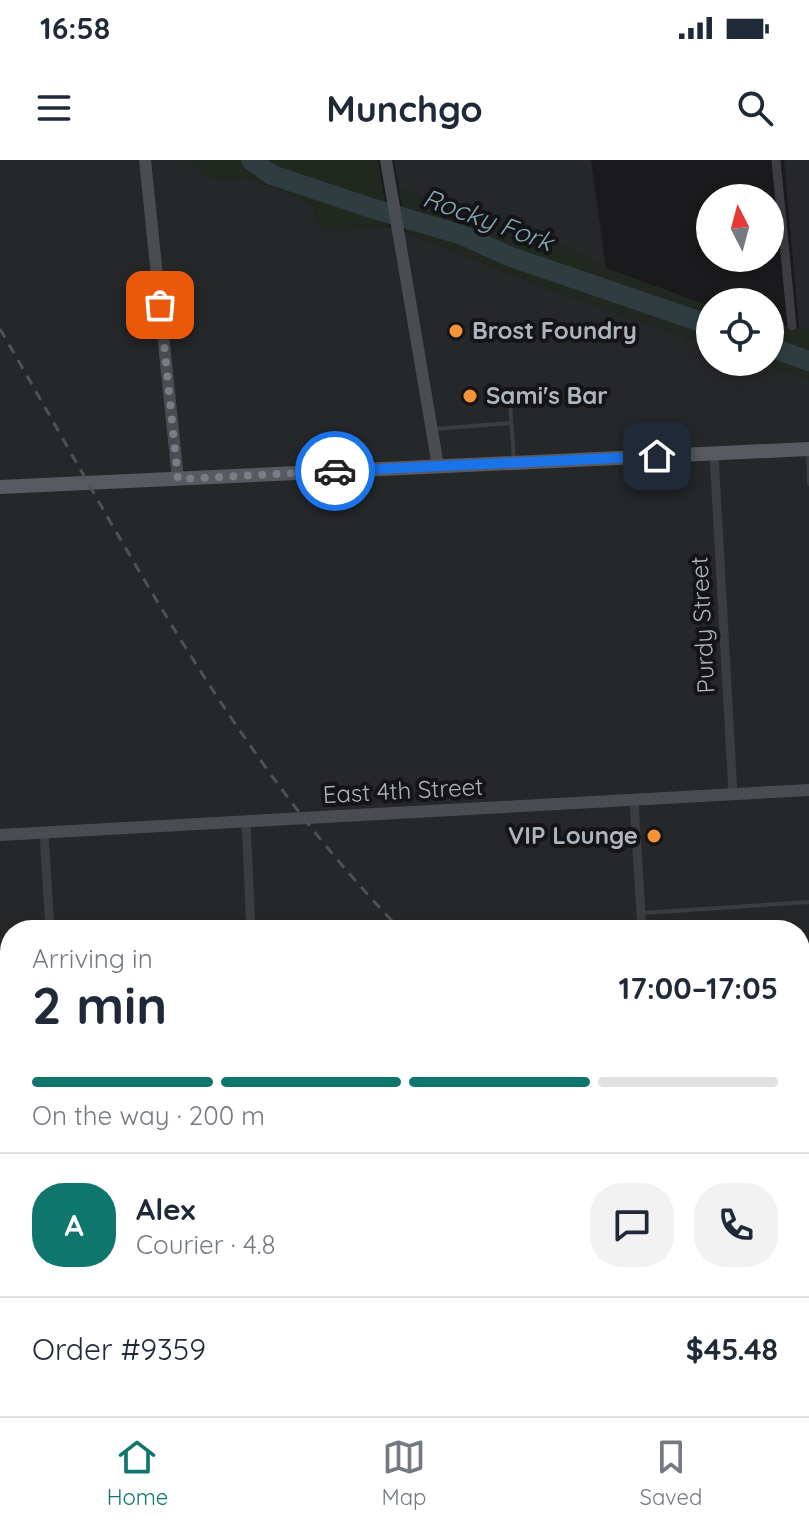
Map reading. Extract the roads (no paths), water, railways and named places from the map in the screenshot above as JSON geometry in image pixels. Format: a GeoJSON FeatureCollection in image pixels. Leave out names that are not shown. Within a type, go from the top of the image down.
{"type":"FeatureCollection","features":[{"type":"Feature","properties":{"kind":"main road"},"geometry":{"type":"LineString","coordinates":[[145,160],[178,479]]}},
{"type":"Feature","properties":{"kind":"main road"},"geometry":{"type":"LineString","coordinates":[[386,160],[438,466]]}},
{"type":"Feature","properties":{"kind":"main road"},"geometry":{"type":"LineString","coordinates":[[0,487],[808,449]]}},
{"type":"Feature","properties":{"kind":"main road","name":"East 4th Street"},"geometry":{"type":"LineString","coordinates":[[0,835],[809,790]]}},
{"type":"Feature","properties":{"kind":"street"},"geometry":{"type":"LineString","coordinates":[[776,160],[792,326]]}},
{"type":"Feature","properties":{"kind":"street","name":"Purdy Street"},"geometry":{"type":"LineString","coordinates":[[714,454],[733,794]]}},
{"type":"Feature","properties":{"kind":"street"},"geometry":{"type":"LineString","coordinates":[[634,800],[641,920]]}},
{"type":"Feature","properties":{"kind":"street"},"geometry":{"type":"LineString","coordinates":[[246,822],[251,920]]}},
{"type":"Feature","properties":{"kind":"street"},"geometry":{"type":"LineString","coordinates":[[44,833],[49,920]]}},
{"type":"Feature","properties":{"kind":"lane"},"geometry":{"type":"LineString","coordinates":[[509,390],[514,463]]}},
{"type":"Feature","properties":{"kind":"lane"},"geometry":{"type":"LineString","coordinates":[[431,429],[511,423]]}},
{"type":"Feature","properties":{"kind":"lane"},"geometry":{"type":"LineString","coordinates":[[808,449],[809,484]]}},
{"type":"Feature","properties":{"kind":"lane"},"geometry":{"type":"LineString","coordinates":[[641,913],[809,902]]}},
{"type":"Feature","properties":{"kind":"waterway","name":"Rocky Fork"},"geometry":{"type":"LineString","coordinates":[[251,160],[272,175],[462,235],[511,257],[696,320]]}},
{"type":"Feature","properties":{"kind":"waterway","name":"Rocky Fork"},"geometry":{"type":"LineString","coordinates":[[784,352],[809,361]]}},
{"type":"Feature","properties":{"kind":"railway"},"geometry":{"type":"LineString","coordinates":[[0,329],[135,565],[232,719],[340,863],[392,920]]}},
{"type":"Feature","properties":{"kind":"place","name":"Brost Foundry"},"geometry":{"type":"Point","coordinates":[456,331]}},
{"type":"Feature","properties":{"kind":"place","name":"Sami's Bar"},"geometry":{"type":"Point","coordinates":[470,396]}},
{"type":"Feature","properties":{"kind":"place","name":"VIP Lounge"},"geometry":{"type":"Point","coordinates":[654,836]}}]}
